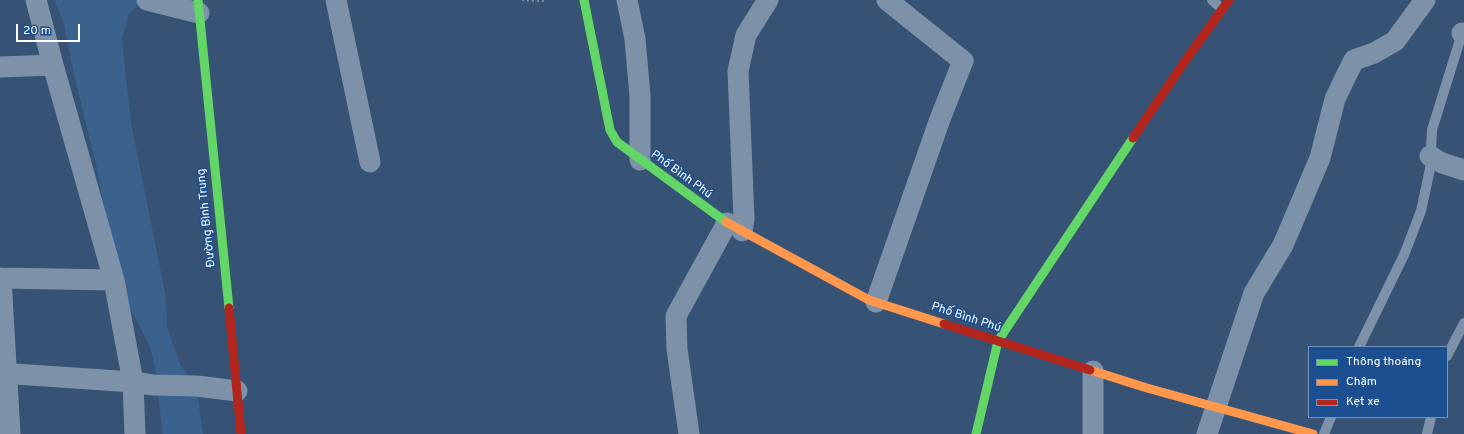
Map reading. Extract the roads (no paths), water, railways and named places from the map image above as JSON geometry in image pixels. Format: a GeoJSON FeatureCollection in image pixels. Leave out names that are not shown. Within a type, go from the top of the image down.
{"type":"FeatureCollection","features":[{"type":"Feature","properties":{"kind":"street"},"geometry":{"type":"LineString","coordinates":[[36,0],[52,65],[143,383],[135,434]]}},
{"type":"Feature","properties":{"kind":"street"},"geometry":{"type":"LineString","coordinates":[[147,0],[198,6]]}},
{"type":"Feature","properties":{"kind":"street"},"geometry":{"type":"LineString","coordinates":[[336,0],[370,162]]}},
{"type":"Feature","properties":{"kind":"street","name":"Phố Bình Phú"},"geometry":{"type":"LineString","coordinates":[[584,0],[610,130],[617,142],[734,227],[869,300],[1147,388],[1313,434]]}},
{"type":"Feature","properties":{"kind":"street"},"geometry":{"type":"LineString","coordinates":[[627,0],[635,39],[640,96],[640,160]]}},
{"type":"Feature","properties":{"kind":"street"},"geometry":{"type":"LineString","coordinates":[[689,434],[677,349],[676,316],[734,227],[744,219],[738,70],[746,35],[768,0]]}},
{"type":"Feature","properties":{"kind":"street"},"geometry":{"type":"LineString","coordinates":[[876,302],[940,120],[963,61],[887,0]]}},
{"type":"Feature","properties":{"kind":"street"},"geometry":{"type":"LineString","coordinates":[[976,434],[998,341],[1181,68],[1229,0]]}},
{"type":"Feature","properties":{"kind":"street"},"geometry":{"type":"LineString","coordinates":[[1207,434],[1254,293],[1283,246],[1320,158],[1336,99],[1354,60],[1374,53],[1395,41],[1425,0]]}},
{"type":"Feature","properties":{"kind":"street","name":"Đường Bình Trung"},"geometry":{"type":"LineString","coordinates":[[198,6],[241,434]]}},
{"type":"Feature","properties":{"kind":"street"},"geometry":{"type":"LineString","coordinates":[[0,67],[52,65]]}},
{"type":"Feature","properties":{"kind":"street"},"geometry":{"type":"LineString","coordinates":[[1430,156],[1442,163],[1464,170]]}},
{"type":"Feature","properties":{"kind":"street"},"geometry":{"type":"LineString","coordinates":[[10,434],[3,373],[0,278],[114,280]]}},
{"type":"Feature","properties":{"kind":"street"},"geometry":{"type":"LineString","coordinates":[[1093,371],[1093,434]]}},
{"type":"Feature","properties":{"kind":"street"},"geometry":{"type":"LineString","coordinates":[[3,373],[197,386],[237,391]]}},
{"type":"Feature","properties":{"kind":"lane"},"geometry":{"type":"LineString","coordinates":[[1212,0],[1222,9]]}},
{"type":"Feature","properties":{"kind":"lane"},"geometry":{"type":"LineString","coordinates":[[1359,346],[1404,255],[1421,211],[1430,169],[1432,130],[1463,31]]}},
{"type":"Feature","properties":{"kind":"lane"},"geometry":{"type":"LineString","coordinates":[[1448,354],[1464,323]]}},
{"type":"Feature","properties":{"kind":"lane"},"geometry":{"type":"LineString","coordinates":[[1324,434],[1331,418]]}},
{"type":"Feature","properties":{"kind":"lane"},"geometry":{"type":"LineString","coordinates":[[1427,434],[1431,418]]}},
{"type":"Feature","properties":{"kind":"water"},"geometry":{"type":"Polygon","coordinates":[[[54,0],[138,0],[137,6],[129,14],[122,39],[131,123],[166,298],[167,327],[180,364],[197,390],[203,434],[162,434],[157,376],[150,347],[133,313],[128,308],[113,256],[97,169],[74,75],[63,20],[54,0]]]}}]}
